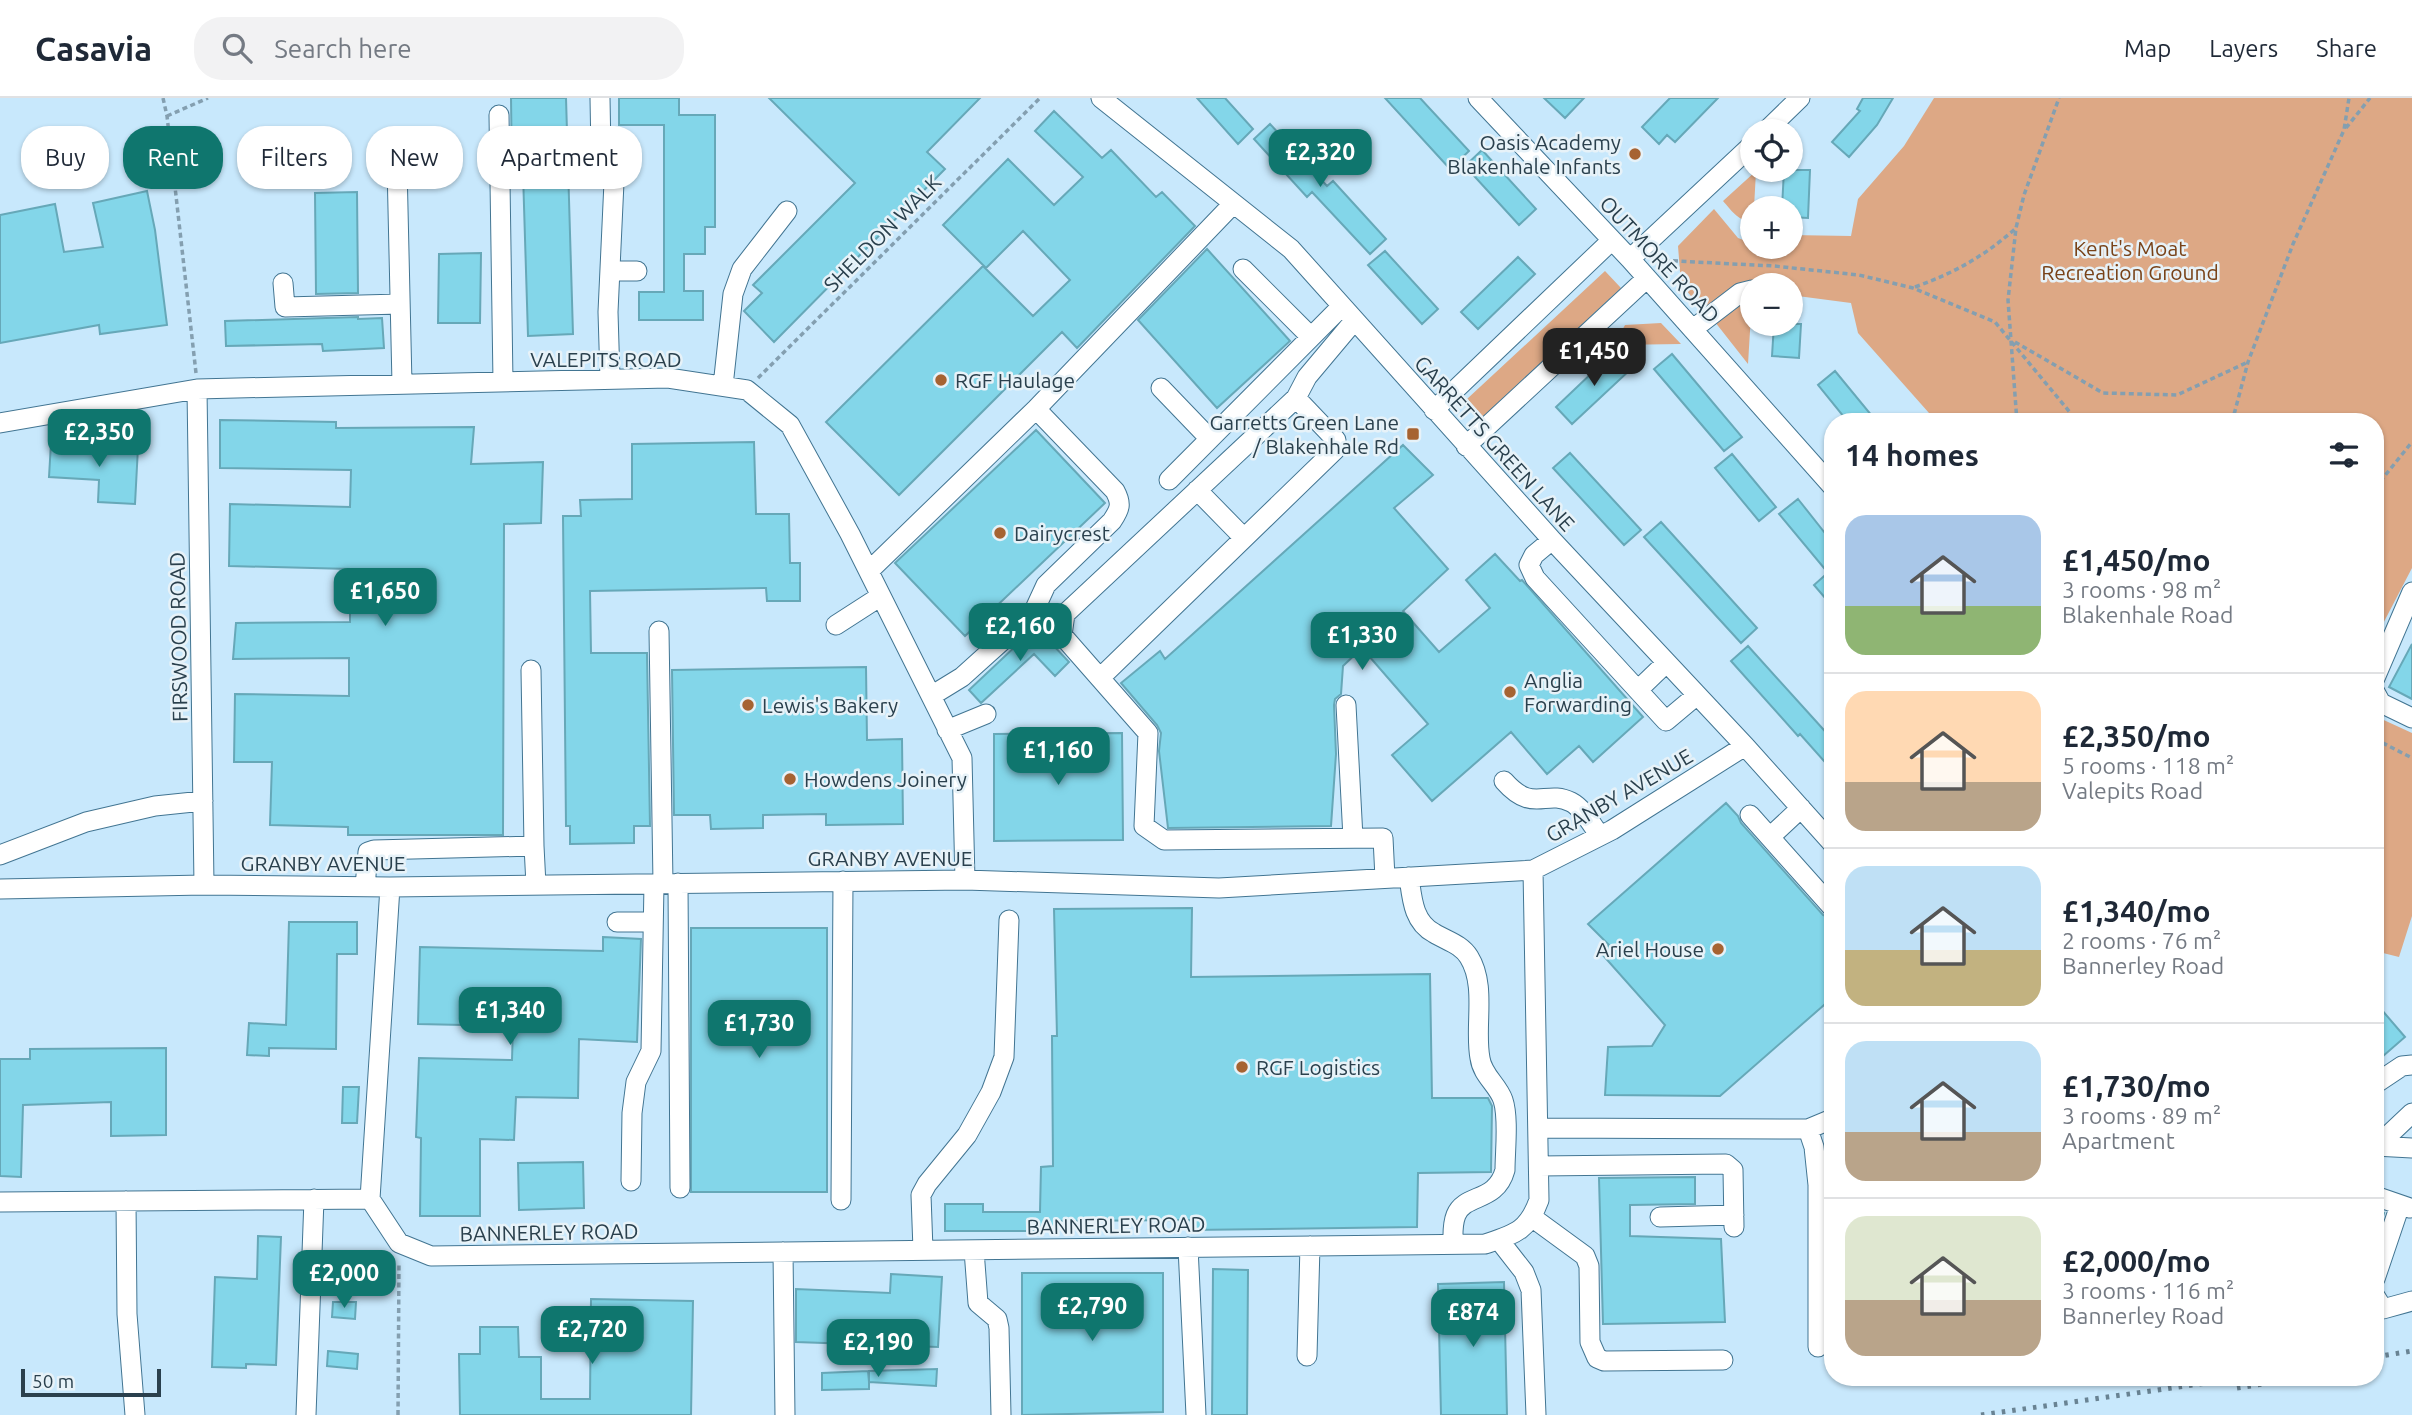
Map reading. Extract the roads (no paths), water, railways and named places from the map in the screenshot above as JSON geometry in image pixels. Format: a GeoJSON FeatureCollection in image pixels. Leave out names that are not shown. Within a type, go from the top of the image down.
{"type":"FeatureCollection","features":[{"type":"Feature","properties":{"kind":"street"},"geometry":{"type":"LineString","coordinates":[[600,98],[601,153],[614,182],[610,271],[610,379]]}},
{"type":"Feature","properties":{"kind":"street","name":"GARRETTS GREEN LANE"},"geometry":{"type":"LineString","coordinates":[[1101,98],[1291,250],[1466,446],[1824,834]]}},
{"type":"Feature","properties":{"kind":"street","name":"OUTMORE ROAD"},"geometry":{"type":"LineString","coordinates":[[1478,98],[1630,258],[1824,477]]}},
{"type":"Feature","properties":{"kind":"street"},"geometry":{"type":"LineString","coordinates":[[1778,119],[1800,98]]}},
{"type":"Feature","properties":{"kind":"street"},"geometry":{"type":"LineString","coordinates":[[499,115],[503,382]]}},
{"type":"Feature","properties":{"kind":"street"},"geometry":{"type":"LineString","coordinates":[[1630,258],[1740,156]]}},
{"type":"Feature","properties":{"kind":"street"},"geometry":{"type":"LineString","coordinates":[[398,189],[402,384]]}},
{"type":"Feature","properties":{"kind":"street"},"geometry":{"type":"LineString","coordinates":[[869,571],[1036,410],[1232,205]]}},
{"type":"Feature","properties":{"kind":"street"},"geometry":{"type":"LineString","coordinates":[[723,386],[733,294],[742,270],[787,211]]}},
{"type":"Feature","properties":{"kind":"street"},"geometry":{"type":"LineString","coordinates":[[1434,410],[1612,240]]}},
{"type":"Feature","properties":{"kind":"street"},"geometry":{"type":"LineString","coordinates":[[1243,268],[1311,337]]}},
{"type":"Feature","properties":{"kind":"street"},"geometry":{"type":"LineString","coordinates":[[610,271],[637,271]]}},
{"type":"Feature","properties":{"kind":"street"},"geometry":{"type":"LineString","coordinates":[[1466,446],[1647,278]]}},
{"type":"Feature","properties":{"kind":"street"},"geometry":{"type":"LineString","coordinates":[[283,283],[285,307],[400,304]]}},
{"type":"Feature","properties":{"kind":"street"},"geometry":{"type":"LineString","coordinates":[[1693,329],[1740,293]]}},
{"type":"Feature","properties":{"kind":"street"},"geometry":{"type":"LineString","coordinates":[[1169,480],[1311,337],[1347,314]]}},
{"type":"Feature","properties":{"kind":"street"},"geometry":{"type":"LineString","coordinates":[[1347,314],[1296,398],[1065,614],[1062,635],[1148,733],[1144,826],[1164,841],[1383,838],[1385,878]]}},
{"type":"Feature","properties":{"kind":"street","name":"VALEPITS ROAD"},"geometry":{"type":"LineString","coordinates":[[0,423],[196,382],[402,384],[668,378],[747,390],[790,425],[869,571],[962,758],[965,880]]}},
{"type":"Feature","properties":{"kind":"street","name":"FIRSWOOD ROAD"},"geometry":{"type":"LineString","coordinates":[[196,382],[204,885]]}},
{"type":"Feature","properties":{"kind":"street"},"geometry":{"type":"LineString","coordinates":[[1161,388],[1210,439]]}},
{"type":"Feature","properties":{"kind":"street"},"geometry":{"type":"LineString","coordinates":[[1100,678],[1335,450],[1336,440],[1296,398]]}},
{"type":"Feature","properties":{"kind":"street"},"geometry":{"type":"LineString","coordinates":[[931,696],[962,677],[1023,622],[1034,611],[1046,585],[1112,521],[1120,509],[1120,500],[1115,491],[1036,410]]}},
{"type":"Feature","properties":{"kind":"street"},"geometry":{"type":"LineString","coordinates":[[1196,490],[1244,538]]}},
{"type":"Feature","properties":{"kind":"street"},"geometry":{"type":"LineString","coordinates":[[1552,540],[1534,555],[1529,565],[1535,578],[1666,721],[1697,695]]}},
{"type":"Feature","properties":{"kind":"street"},"geometry":{"type":"LineString","coordinates":[[2384,657],[2412,592]]}},
{"type":"Feature","properties":{"kind":"street"},"geometry":{"type":"LineString","coordinates":[[836,625],[881,596]]}},
{"type":"Feature","properties":{"kind":"street"},"geometry":{"type":"LineString","coordinates":[[659,631],[665,883],[680,1188]]}},
{"type":"Feature","properties":{"kind":"street"},"geometry":{"type":"LineString","coordinates":[[1638,690],[1666,663]]}},
{"type":"Feature","properties":{"kind":"street"},"geometry":{"type":"LineString","coordinates":[[531,670],[536,885]]}},
{"type":"Feature","properties":{"kind":"street"},"geometry":{"type":"LineString","coordinates":[[2384,704],[2412,718]]}},
{"type":"Feature","properties":{"kind":"street"},"geometry":{"type":"LineString","coordinates":[[1346,705],[1353,838]]}},
{"type":"Feature","properties":{"kind":"street"},"geometry":{"type":"LineString","coordinates":[[947,730],[986,714]]}},
{"type":"Feature","properties":{"kind":"street","name":"GRANBY AVENUE"},"geometry":{"type":"LineString","coordinates":[[0,889],[965,880],[1219,888],[1533,870],[1600,836],[1745,746]]}},
{"type":"Feature","properties":{"kind":"street"},"geometry":{"type":"LineString","coordinates":[[1504,781],[1521,797],[1538,800],[1561,798],[1573,803],[1600,836]]}},
{"type":"Feature","properties":{"kind":"street"},"geometry":{"type":"LineString","coordinates":[[0,855],[86,822],[155,806],[203,801]]}},
{"type":"Feature","properties":{"kind":"street"},"geometry":{"type":"LineString","coordinates":[[1770,837],[1801,808]]}},
{"type":"Feature","properties":{"kind":"street"},"geometry":{"type":"LineString","coordinates":[[1750,815],[1824,897]]}},
{"type":"Feature","properties":{"kind":"street"},"geometry":{"type":"LineString","coordinates":[[365,887],[366,858],[368,852],[374,850],[534,846]]}},
{"type":"Feature","properties":{"kind":"street"},"geometry":{"type":"LineString","coordinates":[[1533,870],[1539,1128],[1539,1200],[1533,1218],[1585,1256],[1589,1266],[1590,1342],[1597,1358],[1604,1361],[1723,1360]]}},
{"type":"Feature","properties":{"kind":"street"},"geometry":{"type":"LineString","coordinates":[[1409,877],[1412,906],[1420,921],[1432,932],[1461,947],[1470,958],[1476,978],[1480,1063],[1504,1102],[1505,1170],[1502,1181],[1496,1188],[1466,1204],[1457,1213],[1453,1226],[1453,1244]]}},
{"type":"Feature","properties":{"kind":"street"},"geometry":{"type":"LineString","coordinates":[[841,1200],[843,881]]}},
{"type":"Feature","properties":{"kind":"street"},"geometry":{"type":"LineString","coordinates":[[631,1181],[632,1114],[636,1082],[650,1051],[653,922],[665,883]]}},
{"type":"Feature","properties":{"kind":"street"},"geometry":{"type":"LineString","coordinates":[[0,1202],[370,1199],[390,887]]}},
{"type":"Feature","properties":{"kind":"street"},"geometry":{"type":"LineString","coordinates":[[923,1250],[921,1195],[967,1135],[991,1092],[1004,1057],[1009,919]]}},
{"type":"Feature","properties":{"kind":"street"},"geometry":{"type":"LineString","coordinates":[[617,922],[653,922]]}},
{"type":"Feature","properties":{"kind":"street"},"geometry":{"type":"LineString","coordinates":[[2384,1078],[2402,1066],[2412,1066]]}},
{"type":"Feature","properties":{"kind":"street"},"geometry":{"type":"LineString","coordinates":[[2384,1139],[2412,1113]]}},
{"type":"Feature","properties":{"kind":"street"},"geometry":{"type":"LineString","coordinates":[[1539,1128],[1808,1129],[1824,1122]]}},
{"type":"Feature","properties":{"kind":"street"},"geometry":{"type":"LineString","coordinates":[[1808,1129],[1814,1147],[1818,1185],[1818,1347]]}},
{"type":"Feature","properties":{"kind":"street"},"geometry":{"type":"LineString","coordinates":[[2384,1146],[2412,1148]]}},
{"type":"Feature","properties":{"kind":"street"},"geometry":{"type":"LineString","coordinates":[[1539,1166],[1726,1164],[1733,1170],[1734,1221],[1660,1217]]}},
{"type":"Feature","properties":{"kind":"street"},"geometry":{"type":"LineString","coordinates":[[306,1415],[314,1199]]}},
{"type":"Feature","properties":{"kind":"street","name":"BANNERLEY ROAD"},"geometry":{"type":"LineString","coordinates":[[370,1199],[399,1243],[431,1256],[1485,1244],[1517,1233],[1533,1218]]}},
{"type":"Feature","properties":{"kind":"street"},"geometry":{"type":"LineString","coordinates":[[2384,1199],[2406,1207],[2384,1258]]}},
{"type":"Feature","properties":{"kind":"street"},"geometry":{"type":"LineString","coordinates":[[126,1201],[127,1314],[135,1415]]}},
{"type":"Feature","properties":{"kind":"street"},"geometry":{"type":"LineString","coordinates":[[1499,1240],[1524,1272],[1531,1290],[1536,1415]]}},
{"type":"Feature","properties":{"kind":"street"},"geometry":{"type":"LineString","coordinates":[[1307,1356],[1310,1246]]}},
{"type":"Feature","properties":{"kind":"street"},"geometry":{"type":"LineString","coordinates":[[1188,1247],[1196,1415]]}},
{"type":"Feature","properties":{"kind":"street"},"geometry":{"type":"LineString","coordinates":[[974,1250],[978,1303],[997,1319],[999,1328],[1001,1415]]}},
{"type":"Feature","properties":{"kind":"street"},"geometry":{"type":"LineString","coordinates":[[783,1252],[785,1415]]}},
{"type":"Feature","properties":{"kind":"street"},"geometry":{"type":"LineString","coordinates":[[2384,1305],[2412,1301]]}},
{"type":"Feature","properties":{"kind":"railway"},"geometry":{"type":"LineString","coordinates":[[2384,1356],[2412,1351]]}},
{"type":"Feature","properties":{"kind":"railway"},"geometry":{"type":"LineString","coordinates":[[1981,1415],[2186,1386]]}},
{"type":"Feature","properties":{"kind":"railway"},"geometry":{"type":"LineString","coordinates":[[2237,1388],[2250,1386]]}},
{"type":"Feature","properties":{"kind":"place","name":"Oasis Academy Blakenhale Infants"},"geometry":{"type":"Point","coordinates":[1635,154]}},
{"type":"Feature","properties":{"kind":"place","name":"RGF Haulage"},"geometry":{"type":"Point","coordinates":[941,380]}},
{"type":"Feature","properties":{"kind":"place","name":"Garretts Green Lane / Blakenhale Rd"},"geometry":{"type":"Point","coordinates":[1413,434]}},
{"type":"Feature","properties":{"kind":"place","name":"Dairycrest"},"geometry":{"type":"Point","coordinates":[1000,533]}},
{"type":"Feature","properties":{"kind":"place","name":"Anglia Forwarding"},"geometry":{"type":"Point","coordinates":[1510,692]}},
{"type":"Feature","properties":{"kind":"place","name":"Lewis's Bakery"},"geometry":{"type":"Point","coordinates":[748,705]}},
{"type":"Feature","properties":{"kind":"place","name":"Howdens Joinery"},"geometry":{"type":"Point","coordinates":[790,779]}},
{"type":"Feature","properties":{"kind":"place","name":"Ariel House"},"geometry":{"type":"Point","coordinates":[1718,949]}},
{"type":"Feature","properties":{"kind":"place","name":"RGF Logistics"},"geometry":{"type":"Point","coordinates":[1242,1067]}},
{"type":"Feature","properties":{"kind":"park label","name":"Kent's Moat Recreation Ground"},"geometry":{"type":"Point","coordinates":[2130,260]}}]}
